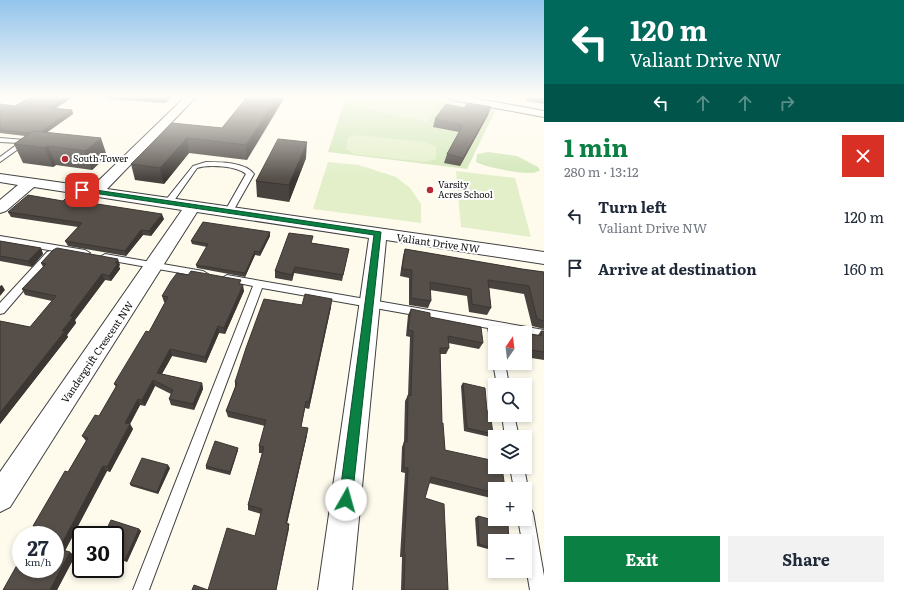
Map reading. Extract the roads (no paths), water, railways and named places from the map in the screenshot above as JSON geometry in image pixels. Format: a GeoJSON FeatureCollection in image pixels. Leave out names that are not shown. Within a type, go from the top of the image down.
{"type":"FeatureCollection","features":[{"type":"Feature","properties":{"kind":"street"},"geometry":{"type":"LineString","coordinates":[[95,192],[163,125]]}},
{"type":"Feature","properties":{"kind":"street","name":"Valiant Drive NW"},"geometry":{"type":"LineString","coordinates":[[0,178],[544,258]]}},
{"type":"Feature","properties":{"kind":"street"},"geometry":{"type":"LineString","coordinates":[[0,208],[31,182]]}},
{"type":"Feature","properties":{"kind":"street","name":"Vandergrift Crescent NW"},"geometry":{"type":"LineString","coordinates":[[0,497],[193,206]]}},
{"type":"Feature","properties":{"kind":"street"},"geometry":{"type":"LineString","coordinates":[[335,590],[378,234]]}},
{"type":"Feature","properties":{"kind":"lane"},"geometry":{"type":"LineString","coordinates":[[0,140],[25,142],[0,160]]}},
{"type":"Feature","properties":{"kind":"lane"},"geometry":{"type":"LineString","coordinates":[[168,203],[195,167],[200,165],[208,164],[248,171],[250,174],[229,212]]}},
{"type":"Feature","properties":{"kind":"lane"},"geometry":{"type":"LineString","coordinates":[[0,239],[544,334]]}},
{"type":"Feature","properties":{"kind":"lane"},"geometry":{"type":"LineString","coordinates":[[0,310],[56,248]]}},
{"type":"Feature","properties":{"kind":"lane"},"geometry":{"type":"LineString","coordinates":[[140,590],[259,284]]}},
{"type":"Feature","properties":{"kind":"lane"},"geometry":{"type":"LineString","coordinates":[[527,526],[538,590]]}},
{"type":"Feature","properties":{"kind":"place","name":"South Tower"},"geometry":{"type":"Point","coordinates":[65,159]}},
{"type":"Feature","properties":{"kind":"place","name":"Varsity Acres School"},"geometry":{"type":"Point","coordinates":[430,190]}}]}
